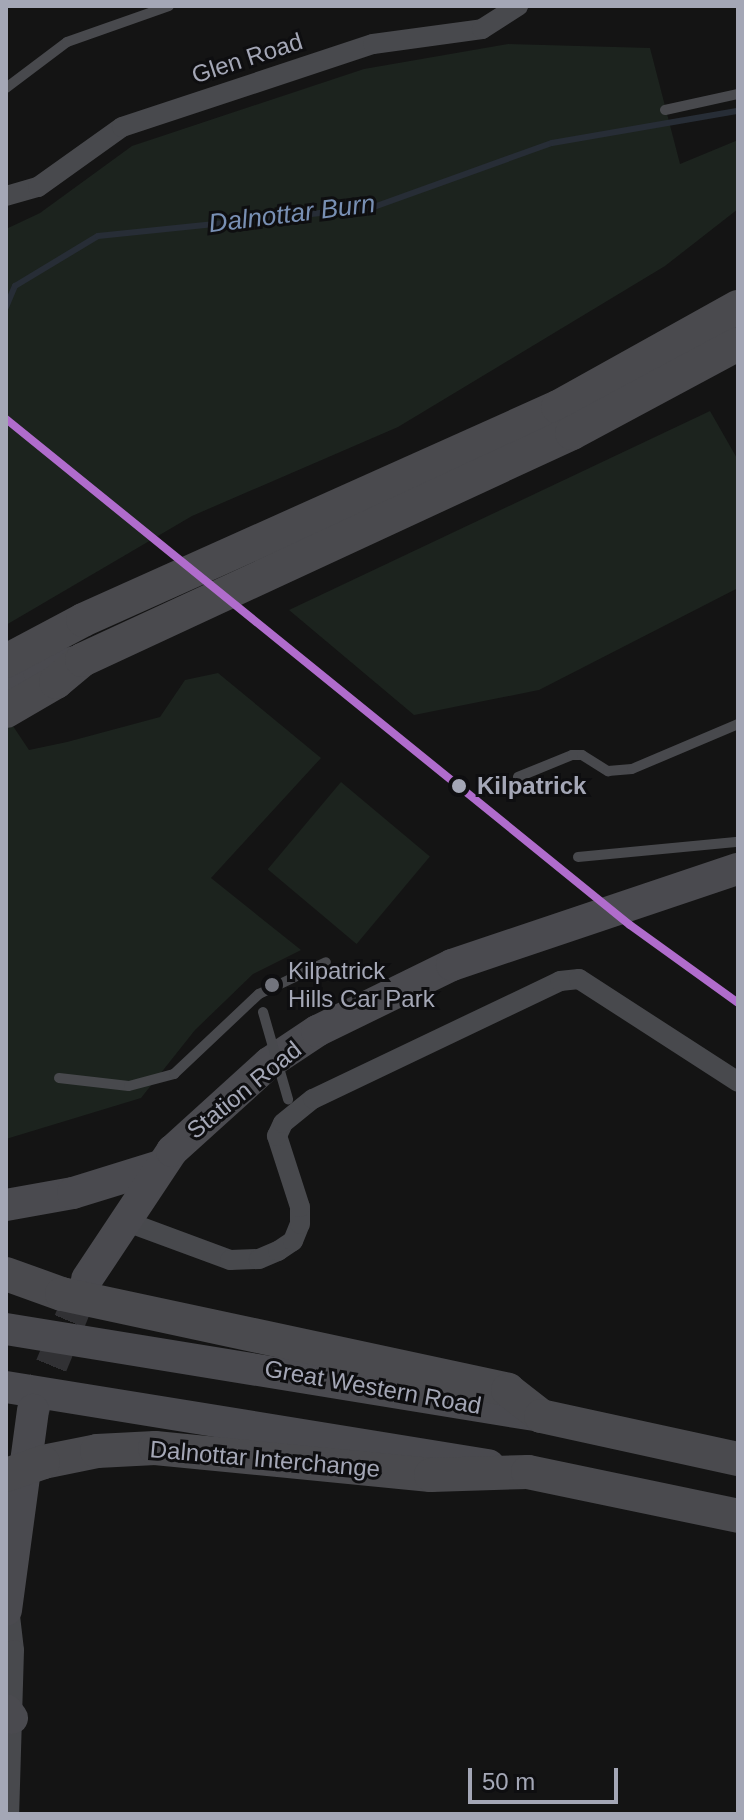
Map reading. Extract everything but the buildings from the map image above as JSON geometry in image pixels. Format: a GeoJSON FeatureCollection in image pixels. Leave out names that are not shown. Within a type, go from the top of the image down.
{"type":"FeatureCollection","features":[{"type":"Feature","properties":{"kind":"highway"},"geometry":{"type":"LineString","coordinates":[[6,661],[83,620],[558,407],[738,307]]}},
{"type":"Feature","properties":{"kind":"highway"},"geometry":{"type":"LineString","coordinates":[[6,711],[82,660],[545,446],[738,344]]}},
{"type":"Feature","properties":{"kind":"highway"},"geometry":{"type":"LineString","coordinates":[[6,1274],[62,1294],[508,1390],[541,1416]]}},
{"type":"Feature","properties":{"kind":"highway","name":"Great Western Road"},"geometry":{"type":"LineString","coordinates":[[541,1416],[738,1459]]}},
{"type":"Feature","properties":{"kind":"highway","name":"Dalnottar Interchange"},"geometry":{"type":"LineString","coordinates":[[6,1475],[43,1462],[97,1451],[155,1448],[431,1475],[528,1472]]}},
{"type":"Feature","properties":{"kind":"highway"},"geometry":{"type":"LineString","coordinates":[[528,1472],[738,1516]]}},
{"type":"Feature","properties":{"kind":"main road"},"geometry":{"type":"LineString","coordinates":[[6,648],[45,630],[83,620]]}},
{"type":"Feature","properties":{"kind":"main road"},"geometry":{"type":"LineString","coordinates":[[6,688],[39,671],[82,660]]}},
{"type":"Feature","properties":{"kind":"main road","name":"Station Road"},"geometry":{"type":"LineString","coordinates":[[87,1279],[115,1230],[160,1166],[269,1063],[382,995],[553,928],[738,869]]}},
{"type":"Feature","properties":{"kind":"main road","name":"Station Road"},"geometry":{"type":"LineString","coordinates":[[6,1205],[73,1193],[160,1166]]}},
{"type":"Feature","properties":{"kind":"main road"},"geometry":{"type":"LineString","coordinates":[[73,1193],[95,1216],[115,1230]]}},
{"type":"Feature","properties":{"kind":"main road","name":"Great Western Road"},"geometry":{"type":"LineString","coordinates":[[6,1329],[541,1416]]}},
{"type":"Feature","properties":{"kind":"main road"},"geometry":{"type":"LineString","coordinates":[[6,1387],[528,1472]]}},
{"type":"Feature","properties":{"kind":"main road"},"geometry":{"type":"LineString","coordinates":[[7,1604],[33,1410]]}},
{"type":"Feature","properties":{"kind":"street","name":"Glen Road"},"geometry":{"type":"LineString","coordinates":[[6,196],[38,187],[122,127],[373,44],[482,29],[518,6]]}},
{"type":"Feature","properties":{"kind":"street"},"geometry":{"type":"LineString","coordinates":[[115,1230],[230,1260],[259,1259],[278,1251],[293,1241],[300,1224],[300,1207],[277,1136],[291,1106],[313,1099],[505,1004],[560,981],[579,979],[738,1082]]}},
{"type":"Feature","properties":{"kind":"street"},"geometry":{"type":"LineString","coordinates":[[7,1604],[14,1650],[9,1714],[9,1814]]}},
{"type":"Feature","properties":{"kind":"lane"},"geometry":{"type":"LineString","coordinates":[[6,88],[67,42],[169,6]]}},
{"type":"Feature","properties":{"kind":"lane"},"geometry":{"type":"LineString","coordinates":[[665,110],[738,94]]}},
{"type":"Feature","properties":{"kind":"lane"},"geometry":{"type":"LineString","coordinates":[[518,777],[572,755],[582,755],[608,771],[632,769],[738,724]]}},
{"type":"Feature","properties":{"kind":"lane"},"geometry":{"type":"LineString","coordinates":[[578,857],[738,842]]}},
{"type":"Feature","properties":{"kind":"lane"},"geometry":{"type":"LineString","coordinates":[[59,1078],[129,1086],[174,1074],[259,994],[326,962]]}},
{"type":"Feature","properties":{"kind":"lane"},"geometry":{"type":"LineString","coordinates":[[259,994],[291,1106]]}},
{"type":"Feature","properties":{"kind":"shaded area"},"geometry":{"type":"Polygon","coordinates":[[[508,44],[650,48],[680,164],[738,140],[738,209],[665,266],[398,427],[192,516],[6,625],[6,229],[40,213],[132,146],[364,69],[508,44]]]}},
{"type":"Feature","properties":{"kind":"shaded area"},"geometry":{"type":"Polygon","coordinates":[[[710,411],[738,460],[738,588],[539,690],[414,715],[289,610],[710,411]]]}},
{"type":"Feature","properties":{"kind":"shaded area"},"geometry":{"type":"Polygon","coordinates":[[[218,673],[321,758],[211,878],[301,950],[253,974],[195,1030],[141,1098],[6,1139],[6,727],[11,723],[29,750],[67,742],[160,717],[185,680],[218,673]]]}},
{"type":"Feature","properties":{"kind":"shaded area"},"geometry":{"type":"Polygon","coordinates":[[[341,782],[430,857],[357,944],[268,869],[341,782]]]}},
{"type":"Feature","properties":{"kind":"waterway","name":"Dalnottar Burn"},"geometry":{"type":"LineString","coordinates":[[6,307],[15,286],[98,236],[371,208],[552,143],[738,111]]}},
{"type":"Feature","properties":{"kind":"tunnel"},"geometry":{"type":"LineString","coordinates":[[33,1410],[87,1279]]}},
{"type":"Feature","properties":{"kind":"transit line"},"geometry":{"type":"LineString","coordinates":[[6,419],[630,925],[738,1003]]}},
{"type":"Feature","properties":{"kind":"place","name":"Kilpatrick"},"geometry":{"type":"Point","coordinates":[459,786]}},
{"type":"Feature","properties":{"kind":"place","name":"Kilpatrick Hills Car Park"},"geometry":{"type":"Point","coordinates":[272,985]}}]}
